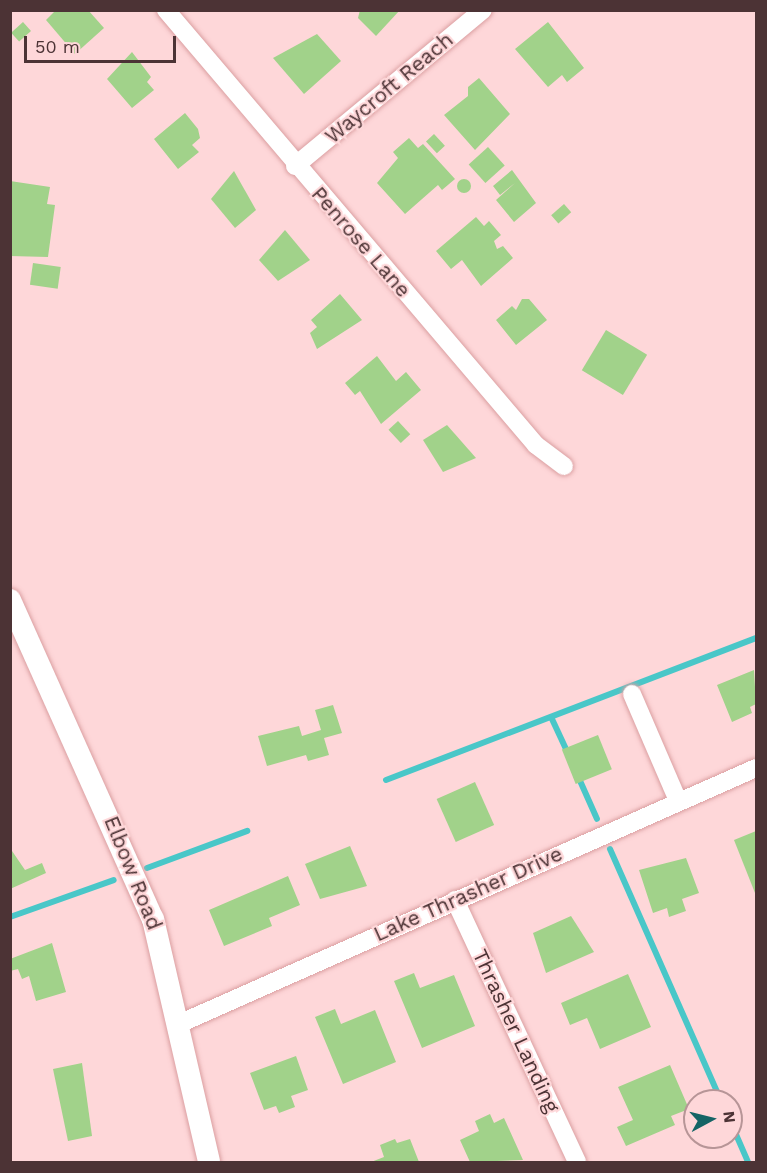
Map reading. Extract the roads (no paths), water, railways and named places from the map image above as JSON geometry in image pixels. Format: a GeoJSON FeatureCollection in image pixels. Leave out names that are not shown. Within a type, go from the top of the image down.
{"type":"FeatureCollection","features":[{"type":"Feature","properties":{"kind":"street","name":"Penrose Lane"},"geometry":{"type":"LineString","coordinates":[[166,10],[295,166],[536,445],[564,466]]}},
{"type":"Feature","properties":{"kind":"street","name":"Waycroft Reach"},"geometry":{"type":"LineString","coordinates":[[295,166],[483,10]]}},
{"type":"Feature","properties":{"kind":"street","name":"Elbow Road"},"geometry":{"type":"LineString","coordinates":[[10,600],[142,889],[181,1023],[209,1162]]}},
{"type":"Feature","properties":{"kind":"street"},"geometry":{"type":"LineString","coordinates":[[633,694],[678,801]]}},
{"type":"Feature","properties":{"kind":"street","name":"Lake Thrasher Drive"},"geometry":{"type":"LineString","coordinates":[[181,1023],[756,768]]}},
{"type":"Feature","properties":{"kind":"street","name":"Thrasher Landing"},"geometry":{"type":"LineString","coordinates":[[455,900],[577,1162]]}},
{"type":"Feature","properties":{"kind":"waterway"},"geometry":{"type":"LineString","coordinates":[[386,780],[756,638]]}},
{"type":"Feature","properties":{"kind":"waterway"},"geometry":{"type":"LineString","coordinates":[[552,719],[568,754]]}},
{"type":"Feature","properties":{"kind":"waterway"},"geometry":{"type":"LineString","coordinates":[[577,774],[597,819]]}},
{"type":"Feature","properties":{"kind":"waterway"},"geometry":{"type":"LineString","coordinates":[[147,868],[247,831]]}},
{"type":"Feature","properties":{"kind":"waterway"},"geometry":{"type":"LineString","coordinates":[[610,849],[716,1089]]}},
{"type":"Feature","properties":{"kind":"waterway"},"geometry":{"type":"LineString","coordinates":[[10,917],[114,880]]}},
{"type":"Feature","properties":{"kind":"waterway"},"geometry":{"type":"LineString","coordinates":[[742,1149],[748,1162]]}}]}
